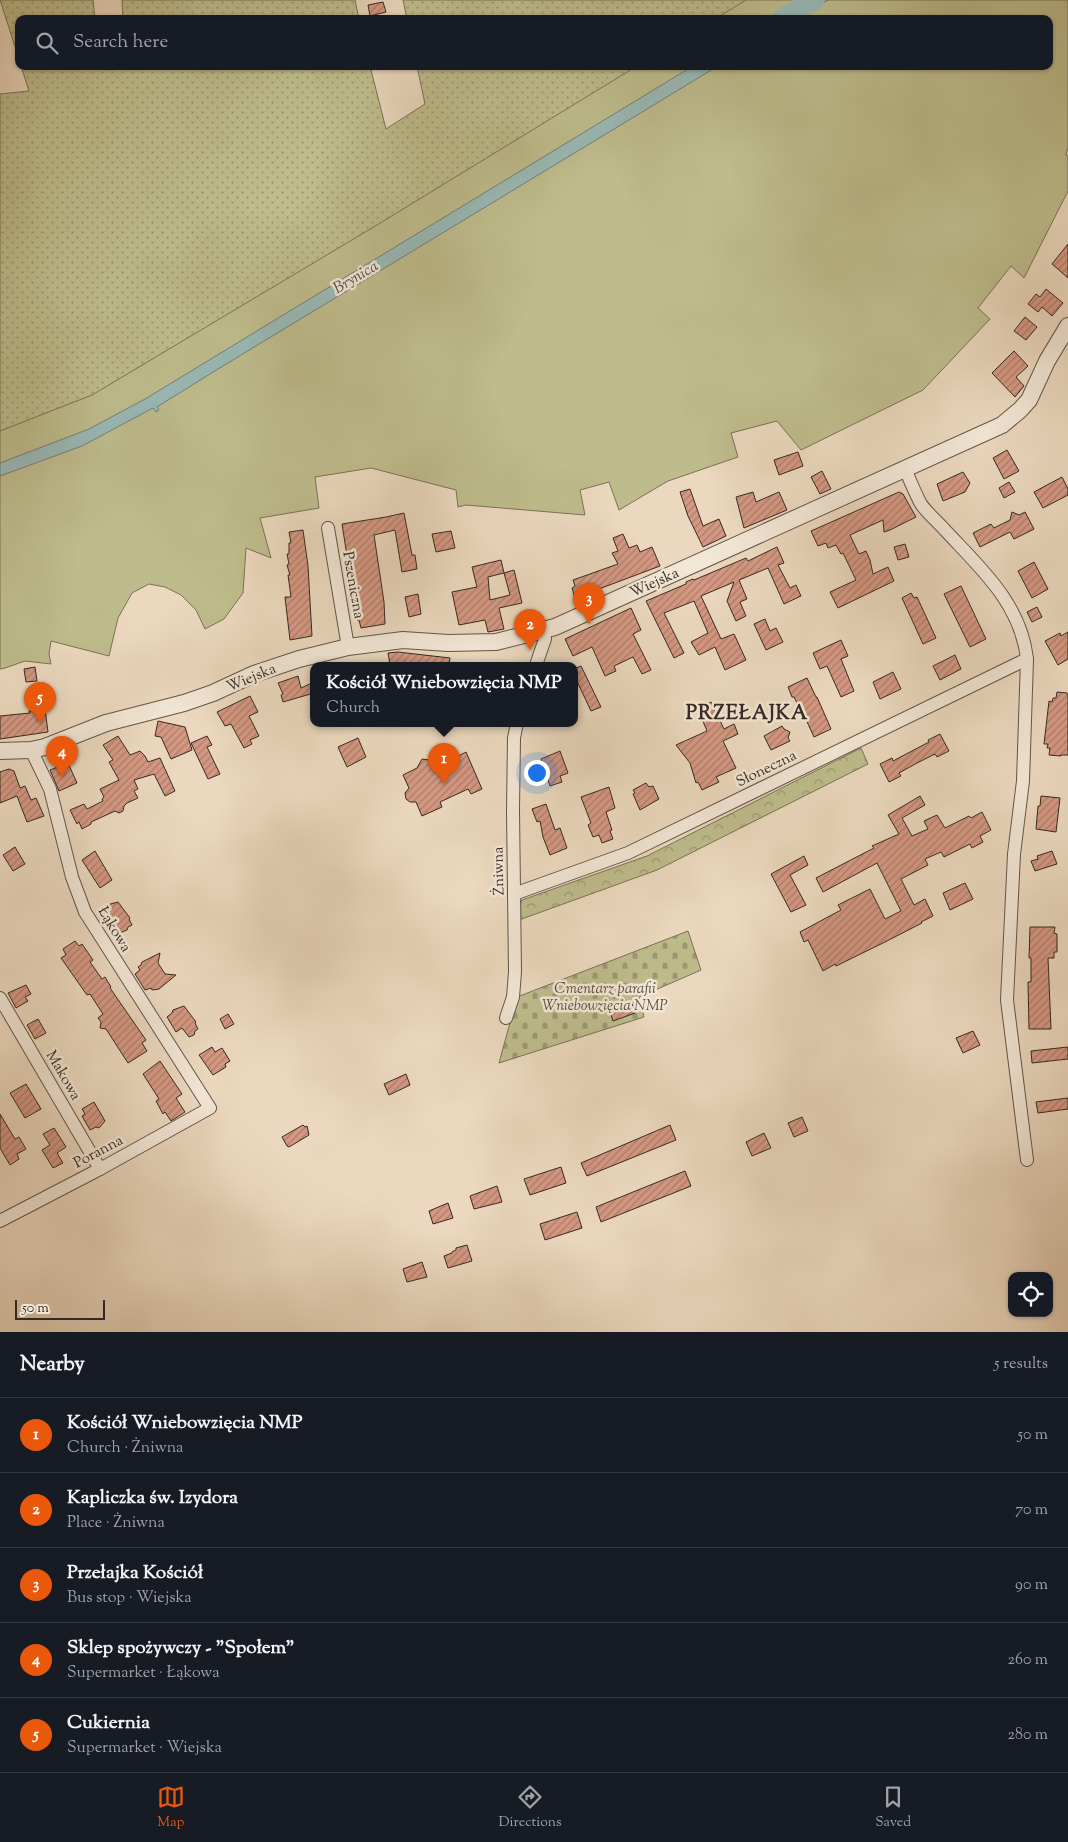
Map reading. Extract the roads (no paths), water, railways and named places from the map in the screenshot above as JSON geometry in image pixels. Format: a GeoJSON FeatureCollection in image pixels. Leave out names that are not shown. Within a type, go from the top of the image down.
{"type":"FeatureCollection","features":[{"type":"Feature","properties":{"kind":"street","name":"Wiejska"},"geometry":{"type":"LineString","coordinates":[[0,751],[31,750],[45,747],[106,723],[191,701],[254,674],[290,662],[348,648],[403,640],[448,643],[496,642],[544,631],[1002,425],[1029,400],[1047,361],[1068,326]]}},
{"type":"Feature","properties":{"kind":"street"},"geometry":{"type":"LineString","coordinates":[[905,469],[921,504],[980,565],[1003,596],[1012,610],[1025,642],[1023,781],[1014,854],[1007,1000],[1028,1160]]}},
{"type":"Feature","properties":{"kind":"street","name":"Pszeniczna"},"geometry":{"type":"LineString","coordinates":[[328,528],[348,648]]}},
{"type":"Feature","properties":{"kind":"street"},"geometry":{"type":"LineString","coordinates":[[537,662],[545,639],[544,631]]}},
{"type":"Feature","properties":{"kind":"street","name":"Słoneczna"},"geometry":{"type":"LineString","coordinates":[[514,894],[628,853],[1026,659]]}},
{"type":"Feature","properties":{"kind":"street","name":"Żniwna"},"geometry":{"type":"LineString","coordinates":[[506,1018],[513,997],[515,972],[513,810],[514,738],[516,727]]}},
{"type":"Feature","properties":{"kind":"street","name":"Łąkowa"},"geometry":{"type":"LineString","coordinates":[[31,750],[50,789],[72,877],[85,912],[210,1108]]}},
{"type":"Feature","properties":{"kind":"street","name":"Makowa"},"geometry":{"type":"LineString","coordinates":[[0,998],[100,1169]]}},
{"type":"Feature","properties":{"kind":"street","name":"Poranna"},"geometry":{"type":"LineString","coordinates":[[0,1221],[100,1169],[210,1108]]}},
{"type":"Feature","properties":{"kind":"water"},"geometry":{"type":"Polygon","coordinates":[[[801,0],[828,0],[803,15],[800,15],[794,4],[801,0]]]}},
{"type":"Feature","properties":{"kind":"water"},"geometry":{"type":"Polygon","coordinates":[[[686,70],[711,70],[218,369],[157,407],[159,410],[156,412],[153,408],[82,446],[0,476],[0,463],[89,429],[145,399],[686,70]]]}},
{"type":"Feature","properties":{"kind":"waterway","name":"Brynica"},"geometry":{"type":"LineString","coordinates":[[789,15],[814,0]]}},
{"type":"Feature","properties":{"kind":"place","name":"Przełajka Kościół"},"geometry":{"type":"Point","coordinates":[589,624]}},
{"type":"Feature","properties":{"kind":"place","name":"Kapliczka św. Izydora"},"geometry":{"type":"Point","coordinates":[530,650]}},
{"type":"Feature","properties":{"kind":"place","name":"Cukiernia"},"geometry":{"type":"Point","coordinates":[40,723]}},
{"type":"Feature","properties":{"kind":"place","name":"Sklep spożywczy - \"Społem\""},"geometry":{"type":"Point","coordinates":[62,777]}},
{"type":"Feature","properties":{"kind":"place","name":"Kościół Wniebowzięcia NMP"},"geometry":{"type":"Point","coordinates":[444,784]}},
{"type":"Feature","properties":{"kind":"district","name":"PRZEŁAJKA"},"geometry":{"type":"Point","coordinates":[747,712]}},
{"type":"Feature","properties":{"kind":"park label","name":"Cmentarz parafii Wniebowzięcia NMP"},"geometry":{"type":"Point","coordinates":[605,996]}}]}
